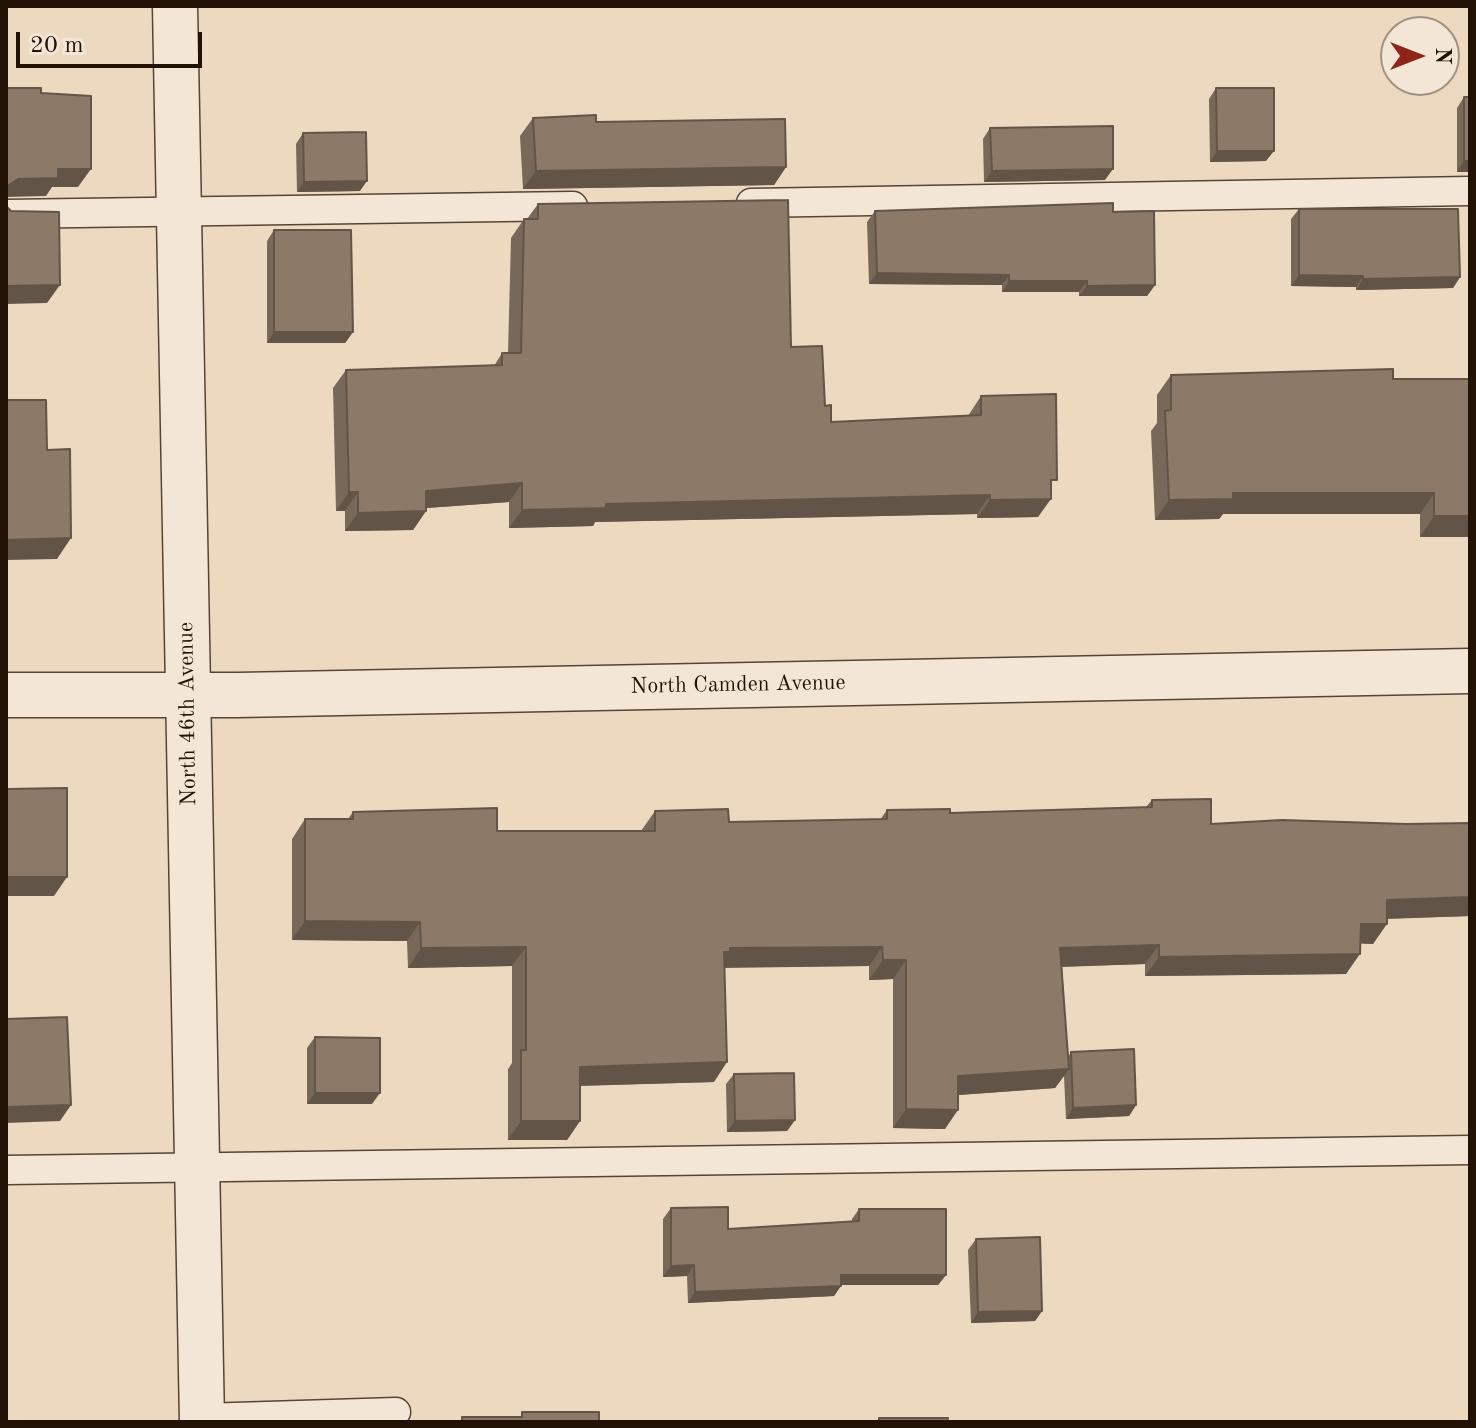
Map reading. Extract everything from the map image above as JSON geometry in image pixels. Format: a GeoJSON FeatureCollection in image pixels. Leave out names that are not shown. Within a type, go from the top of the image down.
{"type":"FeatureCollection","features":[{"type":"Feature","properties":{"kind":"street","name":"North 46th Avenue"},"geometry":{"type":"LineString","coordinates":[[175,6],[202,1420]]}},
{"type":"Feature","properties":{"kind":"street","name":"North Camden Avenue"},"geometry":{"type":"LineString","coordinates":[[6,695],[187,696],[1470,671]]}},
{"type":"Feature","properties":{"kind":"lane"},"geometry":{"type":"LineString","coordinates":[[719,204],[1470,191]]}},
{"type":"Feature","properties":{"kind":"lane"},"geometry":{"type":"LineString","coordinates":[[6,214],[607,206]]}},
{"type":"Feature","properties":{"kind":"lane"},"geometry":{"type":"LineString","coordinates":[[6,1170],[198,1170],[1470,1150]]}},
{"type":"Feature","properties":{"kind":"lane"},"geometry":{"type":"LineString","coordinates":[[202,1420],[396,1412]]}},
{"type":"Feature","properties":{"kind":"building"},"geometry":{"type":"Polygon","coordinates":[[[6,88],[41,88],[41,93],[91,96],[91,169],[58,169],[58,178],[18,179],[6,187],[6,88]]]}},
{"type":"Feature","properties":{"kind":"building"},"geometry":{"type":"Polygon","coordinates":[[[1216,88],[1274,88],[1274,151],[1217,151],[1216,88]]]}},
{"type":"Feature","properties":{"kind":"building"},"geometry":{"type":"Polygon","coordinates":[[[1464,97],[1470,97],[1470,161],[1464,161],[1464,97]]]}},
{"type":"Feature","properties":{"kind":"building"},"geometry":{"type":"Polygon","coordinates":[[[596,115],[596,122],[785,119],[786,167],[536,171],[533,118],[596,115]]]}},
{"type":"Feature","properties":{"kind":"building"},"geometry":{"type":"Polygon","coordinates":[[[1113,126],[1113,169],[992,171],[990,128],[1113,126]]]}},
{"type":"Feature","properties":{"kind":"building"},"geometry":{"type":"Polygon","coordinates":[[[366,132],[367,181],[304,182],[303,133],[366,132]]]}},
{"type":"Feature","properties":{"kind":"building"},"geometry":{"type":"Polygon","coordinates":[[[788,200],[791,347],[822,346],[825,406],[831,405],[831,422],[981,415],[981,396],[1056,394],[1057,480],[1051,480],[1051,499],[990,500],[990,495],[606,504],[606,508],[522,510],[522,483],[426,491],[426,511],[358,513],[358,492],[349,492],[346,370],[502,365],[502,353],[521,353],[524,219],[538,219],[538,204],[788,200]]]}},
{"type":"Feature","properties":{"kind":"building"},"geometry":{"type":"Polygon","coordinates":[[[1113,203],[1113,212],[1154,211],[1155,285],[1087,286],[1087,281],[1009,281],[1009,275],[877,273],[875,211],[1113,203]]]}},
{"type":"Feature","properties":{"kind":"building"},"geometry":{"type":"Polygon","coordinates":[[[6,206],[11,211],[59,212],[60,285],[6,286],[6,206]]]}},
{"type":"Feature","properties":{"kind":"building"},"geometry":{"type":"Polygon","coordinates":[[[1299,209],[1458,209],[1460,277],[1363,279],[1363,276],[1299,275],[1299,209]]]}},
{"type":"Feature","properties":{"kind":"building"},"geometry":{"type":"Polygon","coordinates":[[[274,230],[351,230],[353,332],[274,332],[274,230]]]}},
{"type":"Feature","properties":{"kind":"building"},"geometry":{"type":"Polygon","coordinates":[[[1393,369],[1393,379],[1470,379],[1470,516],[1434,516],[1434,493],[1233,493],[1233,499],[1169,500],[1165,411],[1171,410],[1171,375],[1393,369]]]}},
{"type":"Feature","properties":{"kind":"building"},"geometry":{"type":"Polygon","coordinates":[[[6,400],[46,400],[47,450],[70,449],[71,538],[6,540],[6,400]]]}},
{"type":"Feature","properties":{"kind":"building"},"geometry":{"type":"Polygon","coordinates":[[[67,788],[67,877],[6,877],[6,789],[67,788]]]}},
{"type":"Feature","properties":{"kind":"building"},"geometry":{"type":"Polygon","coordinates":[[[1211,799],[1211,824],[1282,820],[1470,823],[1470,897],[1387,900],[1387,924],[1361,924],[1360,954],[1159,957],[1159,945],[1060,948],[1069,1069],[958,1076],[958,1110],[906,1109],[906,960],[883,960],[882,947],[730,948],[730,952],[724,952],[727,1062],[580,1067],[580,1121],[521,1121],[521,1050],[526,1050],[526,947],[421,948],[420,922],[305,921],[305,819],[353,819],[353,812],[497,808],[497,831],[655,831],[655,811],[728,809],[729,822],[887,819],[887,810],[950,809],[950,813],[1152,807],[1152,800],[1211,799]]]}},
{"type":"Feature","properties":{"kind":"building"},"geometry":{"type":"Polygon","coordinates":[[[67,1017],[71,1105],[6,1107],[6,1019],[67,1017]]]}},
{"type":"Feature","properties":{"kind":"building"},"geometry":{"type":"Polygon","coordinates":[[[315,1037],[380,1038],[380,1093],[315,1093],[315,1037]]]}},
{"type":"Feature","properties":{"kind":"building"},"geometry":{"type":"Polygon","coordinates":[[[1134,1049],[1136,1105],[1073,1108],[1071,1052],[1134,1049]]]}},
{"type":"Feature","properties":{"kind":"building"},"geometry":{"type":"Polygon","coordinates":[[[794,1073],[795,1120],[735,1121],[734,1074],[794,1073]]]}},
{"type":"Feature","properties":{"kind":"building"},"geometry":{"type":"Polygon","coordinates":[[[728,1207],[728,1229],[859,1221],[859,1209],[946,1209],[946,1275],[841,1275],[841,1286],[695,1292],[694,1265],[671,1266],[671,1208],[728,1207]]]}},
{"type":"Feature","properties":{"kind":"building"},"geometry":{"type":"Polygon","coordinates":[[[1040,1237],[1042,1311],[978,1312],[976,1239],[1040,1237]]]}},
{"type":"Feature","properties":{"kind":"building"},"geometry":{"type":"Polygon","coordinates":[[[522,1412],[599,1412],[599,1422],[462,1422],[462,1417],[522,1417],[522,1412]]]}},
{"type":"Feature","properties":{"kind":"building"},"geometry":{"type":"Polygon","coordinates":[[[879,1418],[948,1418],[947,1422],[879,1422],[879,1418]]]}}]}
